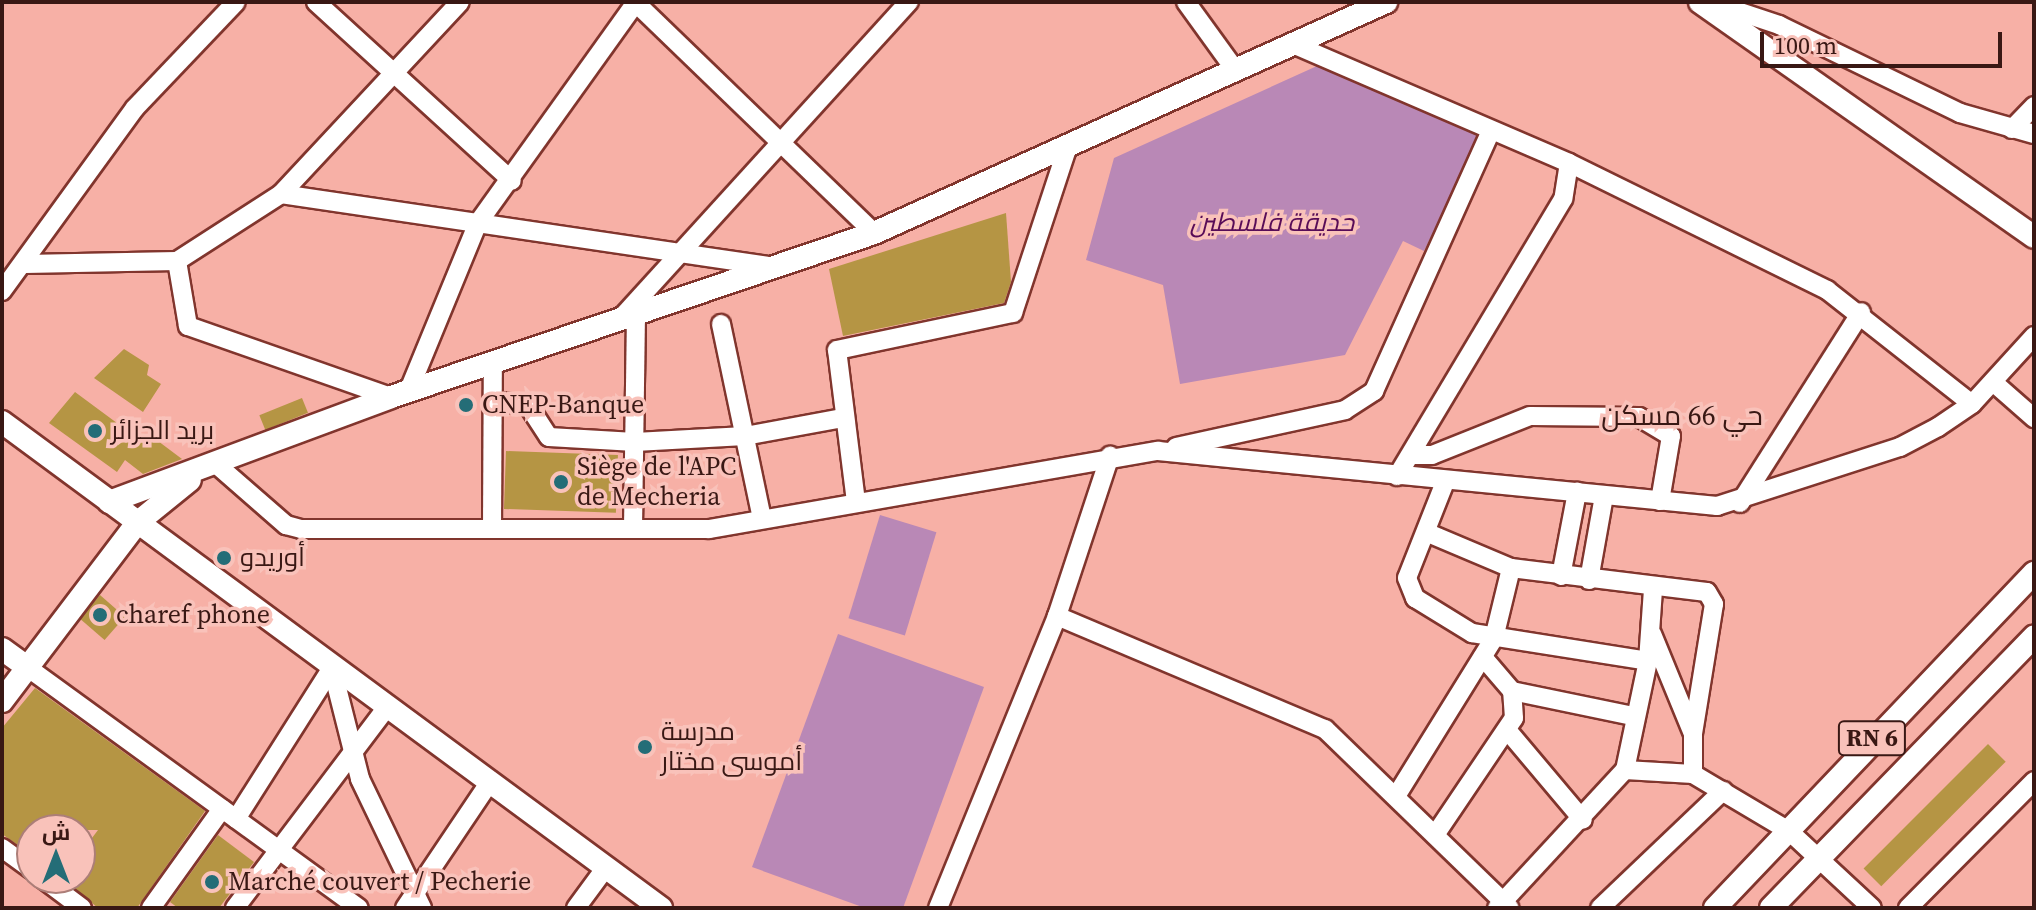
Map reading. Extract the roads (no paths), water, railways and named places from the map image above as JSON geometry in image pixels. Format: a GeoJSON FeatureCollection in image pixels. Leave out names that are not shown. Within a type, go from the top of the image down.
{"type":"FeatureCollection","features":[{"type":"Feature","properties":{"kind":"main road"},"geometry":{"type":"LineString","coordinates":[[109,502],[493,361],[767,266],[874,233],[1067,149],[1386,2]]}},
{"type":"Feature","properties":{"kind":"main road"},"geometry":{"type":"LineString","coordinates":[[1700,2],[2034,237]]}},
{"type":"Feature","properties":{"kind":"main road"},"geometry":{"type":"LineString","coordinates":[[2,422],[332,668],[388,706],[604,870],[652,901]]}},
{"type":"Feature","properties":{"kind":"main road"},"geometry":{"type":"LineString","coordinates":[[2,701],[137,523],[208,468]]}},
{"type":"Feature","properties":{"kind":"main road","name":"RN 6"},"geometry":{"type":"LineString","coordinates":[[1715,908],[2034,573]]}},
{"type":"Feature","properties":{"kind":"main road","name":"RN 6"},"geometry":{"type":"LineString","coordinates":[[1771,908],[2034,637]]}},
{"type":"Feature","properties":{"kind":"main road"},"geometry":{"type":"LineString","coordinates":[[2,649],[27,667]]}},
{"type":"Feature","properties":{"kind":"street"},"geometry":{"type":"LineString","coordinates":[[2,291],[25,264],[135,108],[236,2]]}},
{"type":"Feature","properties":{"kind":"street"},"geometry":{"type":"LineString","coordinates":[[316,2],[396,71],[512,181]]}},
{"type":"Feature","properties":{"kind":"street"},"geometry":{"type":"LineString","coordinates":[[25,264],[177,261],[281,194],[460,2]]}},
{"type":"Feature","properties":{"kind":"street"},"geometry":{"type":"LineString","coordinates":[[177,261],[188,326],[400,394],[478,223],[512,181],[635,2],[777,144],[874,233]]}},
{"type":"Feature","properties":{"kind":"street"},"geometry":{"type":"LineString","coordinates":[[633,528],[635,442],[630,314],[678,253],[909,2]]}},
{"type":"Feature","properties":{"kind":"street"},"geometry":{"type":"LineString","coordinates":[[1186,2],[1236,71]]}},
{"type":"Feature","properties":{"kind":"street"},"geometry":{"type":"LineString","coordinates":[[1710,2],[1779,25],[1960,113],[2034,134]]}},
{"type":"Feature","properties":{"kind":"street"},"geometry":{"type":"LineString","coordinates":[[1759,2],[1779,25]]}},
{"type":"Feature","properties":{"kind":"street"},"geometry":{"type":"LineString","coordinates":[[1295,45],[1490,133],[1569,163],[1861,312],[1972,404]]}},
{"type":"Feature","properties":{"kind":"street"},"geometry":{"type":"LineString","coordinates":[[2012,129],[2034,106]]}},
{"type":"Feature","properties":{"kind":"street"},"geometry":{"type":"LineString","coordinates":[[208,468],[293,528],[709,529],[1110,456],[1158,451],[1345,410],[1374,391],[1490,133]]}},
{"type":"Feature","properties":{"kind":"street"},"geometry":{"type":"LineString","coordinates":[[856,502],[833,357],[842,345],[1013,313],[1067,149]]}},
{"type":"Feature","properties":{"kind":"street"},"geometry":{"type":"LineString","coordinates":[[1397,476],[1563,199],[1569,163]]}},
{"type":"Feature","properties":{"kind":"street"},"geometry":{"type":"LineString","coordinates":[[281,194],[767,266]]}},
{"type":"Feature","properties":{"kind":"street"},"geometry":{"type":"LineString","coordinates":[[1740,503],[1861,312]]}},
{"type":"Feature","properties":{"kind":"street"},"geometry":{"type":"LineString","coordinates":[[721,324],[762,519]]}},
{"type":"Feature","properties":{"kind":"street"},"geometry":{"type":"LineString","coordinates":[[1158,451],[1445,482],[1660,501],[1740,503],[1900,447],[1972,404],[2034,336]]}},
{"type":"Feature","properties":{"kind":"street"},"geometry":{"type":"LineString","coordinates":[[492,527],[493,361]]}},
{"type":"Feature","properties":{"kind":"street"},"geometry":{"type":"LineString","coordinates":[[1993,382],[2034,418]]}},
{"type":"Feature","properties":{"kind":"street"},"geometry":{"type":"LineString","coordinates":[[493,401],[528,405],[549,437],[635,442],[745,436],[843,418]]}},
{"type":"Feature","properties":{"kind":"street"},"geometry":{"type":"LineString","coordinates":[[1411,455],[1432,455],[1520,417],[1639,417],[1671,436],[1660,501]]}},
{"type":"Feature","properties":{"kind":"street"},"geometry":{"type":"LineString","coordinates":[[938,908],[1057,616],[1110,456]]}},
{"type":"Feature","properties":{"kind":"street"},"geometry":{"type":"LineString","coordinates":[[1445,482],[1428,533],[1407,578],[1411,593],[1450,623],[1494,638],[1648,661]]}},
{"type":"Feature","properties":{"kind":"street"},"geometry":{"type":"LineString","coordinates":[[1561,576],[1577,492]]}},
{"type":"Feature","properties":{"kind":"street"},"geometry":{"type":"LineString","coordinates":[[1589,580],[1604,496]]}},
{"type":"Feature","properties":{"kind":"street"},"geometry":{"type":"LineString","coordinates":[[1428,533],[1511,568],[1653,590],[1707,592],[1713,599],[1693,734],[1693,774]]}},
{"type":"Feature","properties":{"kind":"street"},"geometry":{"type":"LineString","coordinates":[[1398,793],[1494,638],[1511,568]]}},
{"type":"Feature","properties":{"kind":"street"},"geometry":{"type":"LineString","coordinates":[[1057,616],[1290,708],[1325,729],[1398,793],[1503,906],[1625,770],[1633,716],[1648,661],[1653,590]]}},
{"type":"Feature","properties":{"kind":"street"},"geometry":{"type":"LineString","coordinates":[[1651,631],[1693,734]]}},
{"type":"Feature","properties":{"kind":"street"},"geometry":{"type":"LineString","coordinates":[[1483,657],[1512,691],[1633,716]]}},
{"type":"Feature","properties":{"kind":"street"},"geometry":{"type":"LineString","coordinates":[[27,667],[359,908]]}},
{"type":"Feature","properties":{"kind":"street"},"geometry":{"type":"LineString","coordinates":[[332,668],[353,751],[414,903]]}},
{"type":"Feature","properties":{"kind":"street"},"geometry":{"type":"LineString","coordinates":[[151,908],[229,814],[332,668]]}},
{"type":"Feature","properties":{"kind":"street"},"geometry":{"type":"LineString","coordinates":[[1435,835],[1508,731],[1512,691]]}},
{"type":"Feature","properties":{"kind":"street"},"geometry":{"type":"LineString","coordinates":[[235,908],[388,706]]}},
{"type":"Feature","properties":{"kind":"street"},"geometry":{"type":"LineString","coordinates":[[1508,731],[1583,820]]}},
{"type":"Feature","properties":{"kind":"street"},"geometry":{"type":"LineString","coordinates":[[1625,770],[1693,774],[1789,831],[1822,856],[1872,908]]}},
{"type":"Feature","properties":{"kind":"street"},"geometry":{"type":"LineString","coordinates":[[1908,908],[2034,781]]}},
{"type":"Feature","properties":{"kind":"street"},"geometry":{"type":"LineString","coordinates":[[414,903],[489,783]]}},
{"type":"Feature","properties":{"kind":"street"},"geometry":{"type":"LineString","coordinates":[[1600,908],[1723,791]]}},
{"type":"Feature","properties":{"kind":"street"},"geometry":{"type":"LineString","coordinates":[[576,908],[604,870]]}},
{"type":"Feature","properties":{"kind":"street"},"geometry":{"type":"LineString","coordinates":[[63,894],[82,908]]}},
{"type":"Feature","properties":{"kind":"street"},"geometry":{"type":"LineString","coordinates":[[652,901],[675,908]]}},
{"type":"Feature","properties":{"kind":"place","name":"CNEP-Banque"},"geometry":{"type":"Point","coordinates":[466,405]}},
{"type":"Feature","properties":{"kind":"place","name":"بريد الجزائر"},"geometry":{"type":"Point","coordinates":[95,431]}},
{"type":"Feature","properties":{"kind":"place","name":"Siège de l'APC de Mecheria"},"geometry":{"type":"Point","coordinates":[561,482]}},
{"type":"Feature","properties":{"kind":"place","name":"أوريدو"},"geometry":{"type":"Point","coordinates":[224,558]}},
{"type":"Feature","properties":{"kind":"place","name":"charef phone"},"geometry":{"type":"Point","coordinates":[100,615]}},
{"type":"Feature","properties":{"kind":"place","name":"مدرسة أموسى مختار"},"geometry":{"type":"Point","coordinates":[645,747]}},
{"type":"Feature","properties":{"kind":"place","name":"Marché couvert / Pecherie"},"geometry":{"type":"Point","coordinates":[212,882]}},
{"type":"Feature","properties":{"kind":"district","name":"حي 66 مسكن"},"geometry":{"type":"Point","coordinates":[1682,415]}},
{"type":"Feature","properties":{"kind":"park label","name":"حديقة فلسطين"},"geometry":{"type":"Point","coordinates":[1272,223]}}]}
